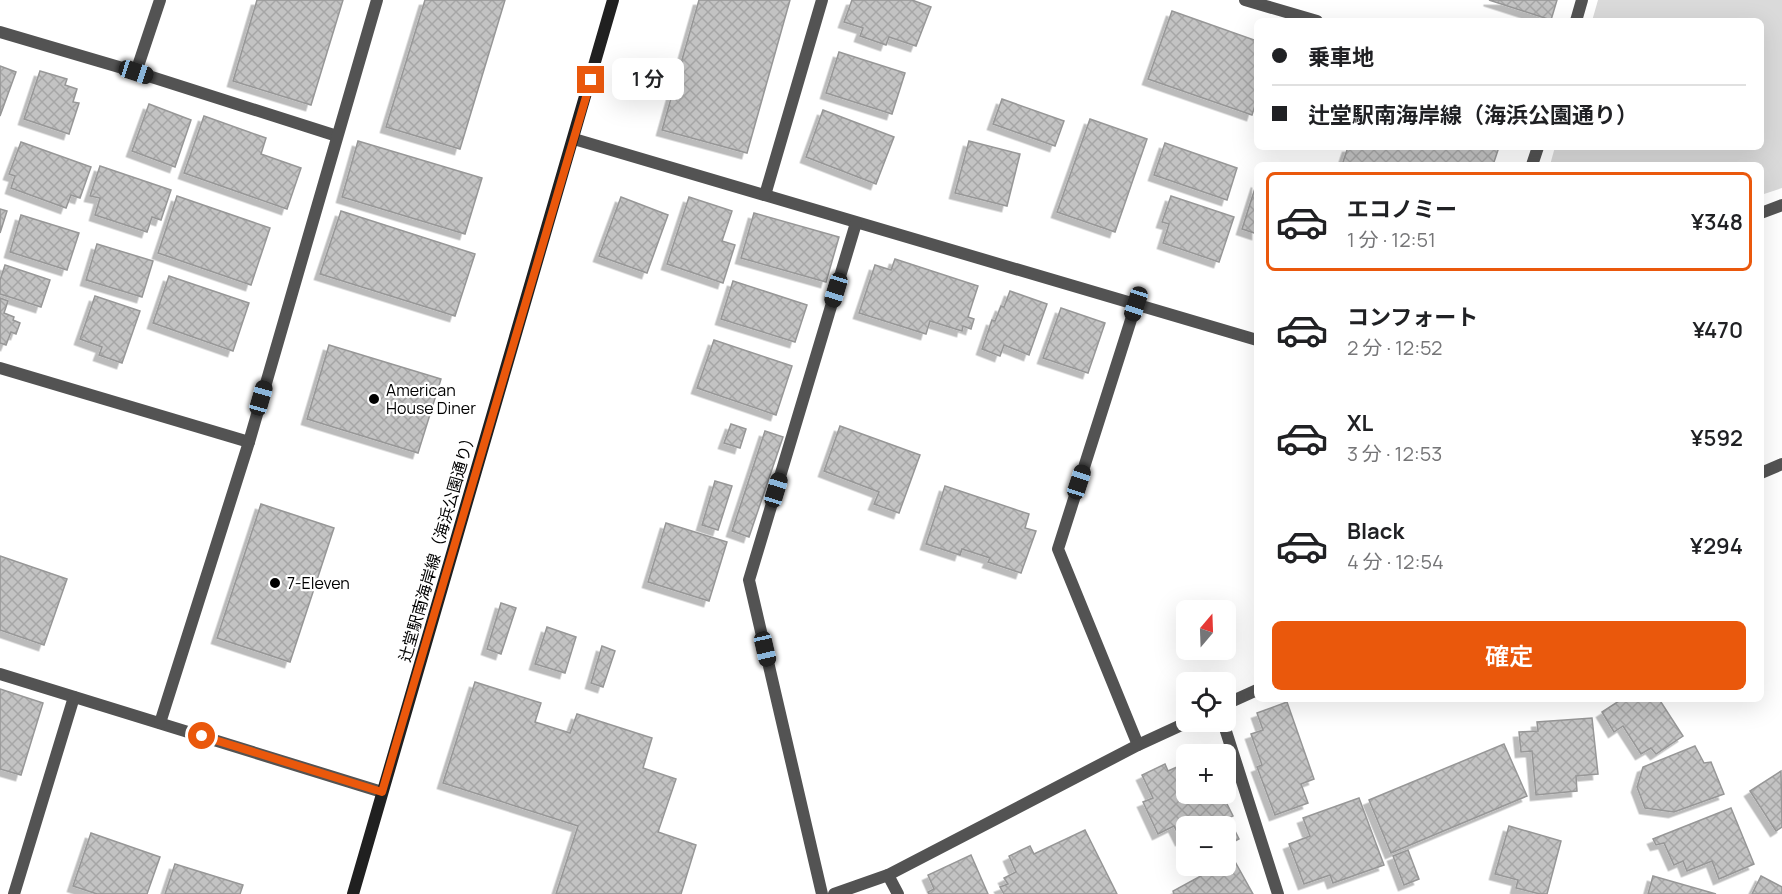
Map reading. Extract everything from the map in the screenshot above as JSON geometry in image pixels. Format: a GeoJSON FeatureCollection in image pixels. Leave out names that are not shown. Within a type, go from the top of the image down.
{"type":"FeatureCollection","features":[{"type":"Feature","properties":{"kind":"street"},"geometry":{"type":"LineString","coordinates":[[136,72],[160,0]]}},
{"type":"Feature","properties":{"kind":"street"},"geometry":{"type":"LineString","coordinates":[[160,723],[249,441],[377,0]]}},
{"type":"Feature","properties":{"kind":"street","name":"辻堂駅南海岸線（海浜公園通り）"},"geometry":{"type":"LineString","coordinates":[[354,894],[613,0]]}},
{"type":"Feature","properties":{"kind":"street"},"geometry":{"type":"LineString","coordinates":[[765,195],[822,0]]}},
{"type":"Feature","properties":{"kind":"street"},"geometry":{"type":"LineString","coordinates":[[1245,0],[1307,18]]}},
{"type":"Feature","properties":{"kind":"street"},"geometry":{"type":"LineString","coordinates":[[1577,18],[1582,0]]}},
{"type":"Feature","properties":{"kind":"street"},"geometry":{"type":"LineString","coordinates":[[0,32],[136,72],[336,136]]}},
{"type":"Feature","properties":{"kind":"street"},"geometry":{"type":"LineString","coordinates":[[574,139],[1254,339]]}},
{"type":"Feature","properties":{"kind":"street"},"geometry":{"type":"LineString","coordinates":[[1764,212],[1782,205]]}},
{"type":"Feature","properties":{"kind":"street"},"geometry":{"type":"LineString","coordinates":[[822,894],[749,580],[856,223]]}},
{"type":"Feature","properties":{"kind":"street"},"geometry":{"type":"LineString","coordinates":[[1136,304],[1058,549],[1138,745]]}},
{"type":"Feature","properties":{"kind":"street"},"geometry":{"type":"LineString","coordinates":[[0,368],[249,441]]}},
{"type":"Feature","properties":{"kind":"street"},"geometry":{"type":"LineString","coordinates":[[1764,472],[1782,464]]}},
{"type":"Feature","properties":{"kind":"street"},"geometry":{"type":"LineString","coordinates":[[0,674],[382,792]]}},
{"type":"Feature","properties":{"kind":"street"},"geometry":{"type":"LineString","coordinates":[[1236,699],[1254,691]]}},
{"type":"Feature","properties":{"kind":"street"},"geometry":{"type":"LineString","coordinates":[[14,894],[74,697]]}},
{"type":"Feature","properties":{"kind":"street"},"geometry":{"type":"LineString","coordinates":[[834,894],[888,875],[1176,728]]}},
{"type":"Feature","properties":{"kind":"street"},"geometry":{"type":"LineString","coordinates":[[1226,732],[1278,894]]}},
{"type":"Feature","properties":{"kind":"street"},"geometry":{"type":"LineString","coordinates":[[888,875],[898,894]]}},
{"type":"Feature","properties":{"kind":"shaded area"},"geometry":{"type":"Polygon","coordinates":[[[1598,0],[1782,0],[1782,188],[1764,194],[1764,162],[1551,162],[1554,150],[1764,150],[1764,18],[1593,18],[1598,0]]]}},
{"type":"Feature","properties":{"kind":"building"},"geometry":{"type":"Polygon","coordinates":[[[257,0],[343,0],[311,105],[233,81],[257,0]]]}},
{"type":"Feature","properties":{"kind":"building"},"geometry":{"type":"Polygon","coordinates":[[[425,0],[505,0],[460,149],[386,127],[425,0]]]}},
{"type":"Feature","properties":{"kind":"building"},"geometry":{"type":"Polygon","coordinates":[[[699,0],[790,0],[747,153],[662,130],[699,0]]]}},
{"type":"Feature","properties":{"kind":"building"},"geometry":{"type":"Polygon","coordinates":[[[852,0],[912,0],[931,7],[916,46],[889,37],[886,45],[860,36],[863,28],[844,22],[852,0]]]}},
{"type":"Feature","properties":{"kind":"building"},"geometry":{"type":"Polygon","coordinates":[[[1489,0],[1557,0],[1552,18],[1545,18],[1489,0]]]}},
{"type":"Feature","properties":{"kind":"building"},"geometry":{"type":"Polygon","coordinates":[[[1172,11],[1254,40],[1254,109],[1252,115],[1148,79],[1172,11]]]}},
{"type":"Feature","properties":{"kind":"building"},"geometry":{"type":"Polygon","coordinates":[[[839,52],[905,73],[892,114],[826,93],[839,52]]]}},
{"type":"Feature","properties":{"kind":"building"},"geometry":{"type":"Polygon","coordinates":[[[0,66],[16,72],[0,116],[0,66]]]}},
{"type":"Feature","properties":{"kind":"building"},"geometry":{"type":"Polygon","coordinates":[[[40,71],[67,79],[65,85],[77,89],[73,102],[79,103],[69,134],[24,119],[40,71]]]}},
{"type":"Feature","properties":{"kind":"building"},"geometry":{"type":"Polygon","coordinates":[[[1002,99],[1064,121],[1055,146],[993,124],[1002,99]]]}},
{"type":"Feature","properties":{"kind":"building"},"geometry":{"type":"Polygon","coordinates":[[[149,104],[191,120],[175,167],[132,151],[149,104]]]}},
{"type":"Feature","properties":{"kind":"building"},"geometry":{"type":"Polygon","coordinates":[[[823,110],[894,137],[876,184],[806,157],[823,110]]]}},
{"type":"Feature","properties":{"kind":"building"},"geometry":{"type":"Polygon","coordinates":[[[204,116],[266,138],[261,154],[301,168],[287,209],[184,173],[204,116]]]}},
{"type":"Feature","properties":{"kind":"building"},"geometry":{"type":"Polygon","coordinates":[[[1090,119],[1147,139],[1115,232],[1057,212],[1090,119]]]}},
{"type":"Feature","properties":{"kind":"building"},"geometry":{"type":"Polygon","coordinates":[[[358,141],[482,178],[465,234],[342,197],[358,141]]]}},
{"type":"Feature","properties":{"kind":"building"},"geometry":{"type":"Polygon","coordinates":[[[969,141],[1020,154],[1007,206],[955,193],[969,141]]]}},
{"type":"Feature","properties":{"kind":"building"},"geometry":{"type":"Polygon","coordinates":[[[21,142],[91,167],[80,198],[71,195],[66,208],[11,188],[15,176],[9,174],[21,142]]]}},
{"type":"Feature","properties":{"kind":"building"},"geometry":{"type":"Polygon","coordinates":[[[1165,143],[1237,168],[1227,200],[1154,175],[1165,143]]]}},
{"type":"Feature","properties":{"kind":"building"},"geometry":{"type":"Polygon","coordinates":[[[1347,150],[1498,150],[1494,162],[1343,162],[1347,150]]]}},
{"type":"Feature","properties":{"kind":"building"},"geometry":{"type":"Polygon","coordinates":[[[100,166],[171,190],[161,220],[152,217],[147,232],[95,215],[100,198],[90,196],[100,166]]]}},
{"type":"Feature","properties":{"kind":"building"},"geometry":{"type":"Polygon","coordinates":[[[1254,191],[1254,233],[1242,229],[1254,191]]]}},
{"type":"Feature","properties":{"kind":"building"},"geometry":{"type":"Polygon","coordinates":[[[177,196],[270,228],[251,285],[158,253],[177,196]]]}},
{"type":"Feature","properties":{"kind":"building"},"geometry":{"type":"Polygon","coordinates":[[[1171,196],[1234,217],[1219,262],[1163,243],[1169,224],[1162,222],[1171,196]]]}},
{"type":"Feature","properties":{"kind":"building"},"geometry":{"type":"Polygon","coordinates":[[[621,197],[668,215],[647,273],[599,256],[621,197]]]}},
{"type":"Feature","properties":{"kind":"building"},"geometry":{"type":"Polygon","coordinates":[[[689,197],[732,211],[722,241],[735,245],[723,283],[667,264],[689,197]]]}},
{"type":"Feature","properties":{"kind":"building"},"geometry":{"type":"Polygon","coordinates":[[[0,209],[7,211],[0,233],[0,209]]]}},
{"type":"Feature","properties":{"kind":"building"},"geometry":{"type":"Polygon","coordinates":[[[341,211],[475,254],[455,316],[320,274],[341,211]]]}},
{"type":"Feature","properties":{"kind":"building"},"geometry":{"type":"Polygon","coordinates":[[[754,213],[839,237],[826,282],[741,258],[754,213]]]}},
{"type":"Feature","properties":{"kind":"building"},"geometry":{"type":"Polygon","coordinates":[[[21,215],[79,233],[67,270],[10,252],[21,215]]]}},
{"type":"Feature","properties":{"kind":"building"},"geometry":{"type":"Polygon","coordinates":[[[97,244],[153,261],[142,297],[86,280],[97,244]]]}},
{"type":"Feature","properties":{"kind":"building"},"geometry":{"type":"Polygon","coordinates":[[[895,259],[978,286],[968,317],[974,319],[971,329],[963,326],[962,331],[930,321],[926,334],[859,313],[875,265],[891,270],[895,259]]]}},
{"type":"Feature","properties":{"kind":"building"},"geometry":{"type":"Polygon","coordinates":[[[5,265],[50,280],[41,307],[0,294],[0,280],[5,265]]]}},
{"type":"Feature","properties":{"kind":"building"},"geometry":{"type":"Polygon","coordinates":[[[169,276],[249,303],[233,351],[153,323],[169,276]]]}},
{"type":"Feature","properties":{"kind":"building"},"geometry":{"type":"Polygon","coordinates":[[[733,281],[807,305],[795,342],[721,319],[733,281]]]}},
{"type":"Feature","properties":{"kind":"building"},"geometry":{"type":"Polygon","coordinates":[[[1010,291],[1047,304],[1029,355],[1004,345],[1000,356],[982,349],[992,320],[995,321],[1001,306],[1004,307],[1010,291]]]}},
{"type":"Feature","properties":{"kind":"building"},"geometry":{"type":"Polygon","coordinates":[[[95,296],[140,311],[122,363],[99,355],[102,347],[80,339],[95,296]]]}},
{"type":"Feature","properties":{"kind":"building"},"geometry":{"type":"Polygon","coordinates":[[[0,298],[8,301],[4,313],[14,317],[13,320],[20,323],[16,334],[11,332],[6,345],[0,343],[0,298]]]}},
{"type":"Feature","properties":{"kind":"building"},"geometry":{"type":"Polygon","coordinates":[[[1061,308],[1105,323],[1088,373],[1043,358],[1061,308]]]}},
{"type":"Feature","properties":{"kind":"building"},"geometry":{"type":"Polygon","coordinates":[[[714,340],[792,366],[776,415],[697,388],[714,340]]]}},
{"type":"Feature","properties":{"kind":"building","name":"American House Diner"},"geometry":{"type":"Polygon","coordinates":[[[329,345],[441,379],[418,453],[307,419],[329,345]]]}},
{"type":"Feature","properties":{"kind":"building"},"geometry":{"type":"Polygon","coordinates":[[[731,424],[746,429],[740,448],[724,443],[731,424]]]}},
{"type":"Feature","properties":{"kind":"building"},"geometry":{"type":"Polygon","coordinates":[[[840,426],[920,455],[899,513],[874,504],[879,492],[824,471],[840,426]]]}},
{"type":"Feature","properties":{"kind":"building"},"geometry":{"type":"Polygon","coordinates":[[[765,431],[783,437],[749,537],[732,531],[765,431]]]}},
{"type":"Feature","properties":{"kind":"building"},"geometry":{"type":"Polygon","coordinates":[[[715,481],[732,486],[718,530],[702,525],[715,481]]]}},
{"type":"Feature","properties":{"kind":"building"},"geometry":{"type":"Polygon","coordinates":[[[945,486],[1029,514],[1025,528],[1036,531],[1021,573],[988,562],[990,558],[962,549],[960,555],[926,544],[945,486]]]}},
{"type":"Feature","properties":{"kind":"building","name":"7-Eleven"},"geometry":{"type":"Polygon","coordinates":[[[261,504],[334,528],[290,662],[217,638],[261,504]]]}},
{"type":"Feature","properties":{"kind":"building"},"geometry":{"type":"Polygon","coordinates":[[[666,523],[727,542],[709,601],[648,582],[666,523]]]}},
{"type":"Feature","properties":{"kind":"building"},"geometry":{"type":"Polygon","coordinates":[[[0,556],[67,579],[44,645],[0,630],[0,556]]]}},
{"type":"Feature","properties":{"kind":"building"},"geometry":{"type":"Polygon","coordinates":[[[501,603],[516,608],[501,654],[487,649],[501,603]]]}},
{"type":"Feature","properties":{"kind":"building"},"geometry":{"type":"Polygon","coordinates":[[[547,627],[576,637],[565,673],[535,664],[547,627]]]}},
{"type":"Feature","properties":{"kind":"building"},"geometry":{"type":"Polygon","coordinates":[[[602,646],[615,651],[603,687],[591,683],[602,646]]]}},
{"type":"Feature","properties":{"kind":"building"},"geometry":{"type":"Polygon","coordinates":[[[475,682],[541,703],[535,722],[570,733],[577,714],[652,738],[643,768],[676,779],[658,832],[696,845],[681,894],[556,894],[578,826],[443,783],[475,682]]]}},
{"type":"Feature","properties":{"kind":"building"},"geometry":{"type":"Polygon","coordinates":[[[0,689],[43,703],[21,775],[0,769],[0,689]]]}},
{"type":"Feature","properties":{"kind":"building"},"geometry":{"type":"Polygon","coordinates":[[[1287,702],[1314,779],[1301,784],[1308,803],[1275,815],[1257,767],[1262,765],[1251,734],[1263,730],[1257,713],[1287,702]]]}},
{"type":"Feature","properties":{"kind":"building"},"geometry":{"type":"Polygon","coordinates":[[[1617,702],[1661,702],[1683,736],[1656,754],[1651,748],[1641,754],[1623,726],[1614,732],[1602,712],[1617,702]]]}},
{"type":"Feature","properties":{"kind":"building"},"geometry":{"type":"Polygon","coordinates":[[[1592,718],[1598,774],[1576,776],[1577,791],[1536,795],[1532,751],[1521,752],[1519,732],[1538,731],[1537,722],[1592,718]]]}},
{"type":"Feature","properties":{"kind":"building"},"geometry":{"type":"Polygon","coordinates":[[[1504,744],[1527,796],[1391,853],[1369,800],[1504,744]]]}},
{"type":"Feature","properties":{"kind":"building"},"geometry":{"type":"Polygon","coordinates":[[[1695,746],[1704,763],[1711,762],[1724,794],[1674,812],[1645,808],[1637,787],[1643,767],[1695,746]]]}},
{"type":"Feature","properties":{"kind":"building"},"geometry":{"type":"Polygon","coordinates":[[[1165,764],[1168,771],[1176,767],[1176,804],[1227,804],[1233,816],[1176,816],[1176,830],[1174,826],[1158,834],[1143,802],[1153,798],[1142,775],[1165,764]]]}},
{"type":"Feature","properties":{"kind":"building"},"geometry":{"type":"Polygon","coordinates":[[[1781,771],[1782,827],[1776,831],[1750,791],[1781,771]]]}},
{"type":"Feature","properties":{"kind":"building"},"geometry":{"type":"Polygon","coordinates":[[[1359,798],[1384,865],[1333,883],[1330,875],[1304,884],[1289,844],[1310,836],[1303,818],[1359,798]]]}},
{"type":"Feature","properties":{"kind":"building"},"geometry":{"type":"Polygon","coordinates":[[[1731,808],[1754,864],[1719,879],[1712,861],[1687,871],[1683,861],[1674,865],[1664,843],[1656,845],[1653,839],[1731,808]]]}},
{"type":"Feature","properties":{"kind":"building"},"geometry":{"type":"Polygon","coordinates":[[[1509,826],[1561,841],[1547,894],[1516,888],[1518,880],[1495,874],[1509,826]]]}},
{"type":"Feature","properties":{"kind":"building"},"geometry":{"type":"Polygon","coordinates":[[[1085,830],[1117,894],[1004,894],[1000,887],[1008,884],[1004,878],[1016,872],[1009,856],[1030,846],[1034,854],[1085,830]]]}},
{"type":"Feature","properties":{"kind":"building"},"geometry":{"type":"Polygon","coordinates":[[[91,833],[160,857],[147,894],[97,894],[73,886],[91,833]]]}},
{"type":"Feature","properties":{"kind":"building"},"geometry":{"type":"Polygon","coordinates":[[[1408,850],[1419,879],[1404,885],[1393,856],[1408,850]]]}},
{"type":"Feature","properties":{"kind":"building"},"geometry":{"type":"Polygon","coordinates":[[[971,855],[988,894],[929,894],[928,892],[934,889],[928,875],[971,855]]]}},
{"type":"Feature","properties":{"kind":"building"},"geometry":{"type":"Polygon","coordinates":[[[1236,863],[1253,894],[1174,894],[1173,891],[1201,876],[1236,876],[1236,863]]]}},
{"type":"Feature","properties":{"kind":"building"},"geometry":{"type":"Polygon","coordinates":[[[175,864],[243,885],[240,894],[165,894],[175,864]]]}},
{"type":"Feature","properties":{"kind":"building"},"geometry":{"type":"Polygon","coordinates":[[[1653,876],[1716,894],[1648,894],[1653,876]]]}},
{"type":"Feature","properties":{"kind":"building"},"geometry":{"type":"Polygon","coordinates":[[[1761,876],[1782,887],[1782,894],[1752,894],[1761,876]]]}},
{"type":"Feature","properties":{"kind":"place","name":"American House Diner"},"geometry":{"type":"Point","coordinates":[374,399]}},
{"type":"Feature","properties":{"kind":"place","name":"7-Eleven"},"geometry":{"type":"Point","coordinates":[275,583]}},
{"type":"Feature","properties":{"kind":"route"},"geometry":{"type":"LineString","coordinates":[[202,736],[382,792],[591,80]]}}]}
